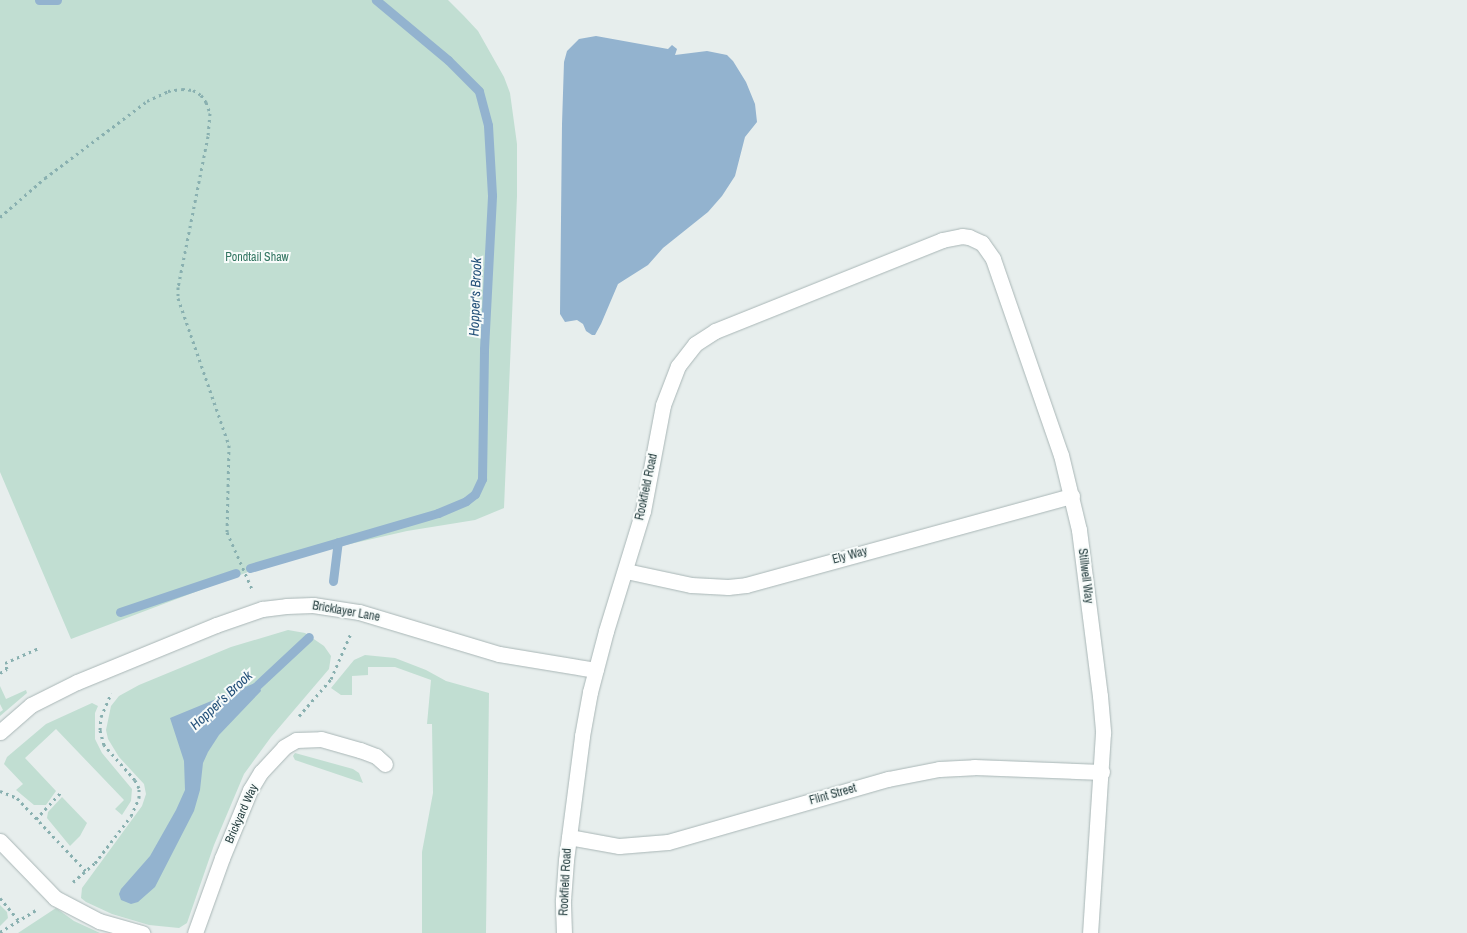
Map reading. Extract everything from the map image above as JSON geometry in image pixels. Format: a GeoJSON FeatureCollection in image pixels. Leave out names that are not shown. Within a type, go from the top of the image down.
{"type":"FeatureCollection","features":[{"type":"Feature","properties":{"kind":"street","name":"Rookfield Road"},"geometry":{"type":"LineString","coordinates":[[564,933],[564,880],[582,736],[596,670],[626,571],[648,488],[667,390],[678,366],[695,344],[715,331],[942,240],[962,236],[976,239]]}},
{"type":"Feature","properties":{"kind":"street","name":"Stillwell Way"},"geometry":{"type":"LineString","coordinates":[[976,239],[982,243],[994,259],[1010,301],[1061,455],[1082,546],[1103,733],[1102,772],[1090,933]]}},
{"type":"Feature","properties":{"kind":"street","name":"Ely Way"},"geometry":{"type":"LineString","coordinates":[[626,571],[691,584],[728,587],[746,584],[1072,496]]}},
{"type":"Feature","properties":{"kind":"street","name":"Bricklayer Lane"},"geometry":{"type":"LineString","coordinates":[[0,732],[18,715],[46,696],[216,625],[262,609],[299,604],[359,612],[481,650],[596,670]]}},
{"type":"Feature","properties":{"kind":"street"},"geometry":{"type":"LineString","coordinates":[[300,740],[321,740],[340,743],[376,756],[385,764]]}},
{"type":"Feature","properties":{"kind":"street","name":"Brickyard Way"},"geometry":{"type":"LineString","coordinates":[[196,933],[222,858],[250,790],[274,756],[284,747],[300,740]]}},
{"type":"Feature","properties":{"kind":"street","name":"Flint Street"},"geometry":{"type":"LineString","coordinates":[[569,837],[618,846],[668,842],[888,779],[939,769],[974,767],[1102,772]]}},
{"type":"Feature","properties":{"kind":"street"},"geometry":{"type":"LineString","coordinates":[[0,841],[55,898],[98,920],[142,933]]}},
{"type":"Feature","properties":{"kind":"path"},"geometry":{"type":"LineString","coordinates":[[0,218],[45,178],[147,101],[168,91],[182,89],[192,90],[201,95],[206,102],[210,113],[208,136],[178,287],[178,298],[229,445],[227,532],[262,609]]}},
{"type":"Feature","properties":{"kind":"path"},"geometry":{"type":"LineString","coordinates":[[300,740],[299,715],[331,679],[344,652],[359,612]]}},
{"type":"Feature","properties":{"kind":"path"},"geometry":{"type":"LineString","coordinates":[[0,673],[7,669],[5,663],[38,648]]}},
{"type":"Feature","properties":{"kind":"path"},"geometry":{"type":"LineString","coordinates":[[0,932],[55,898],[95,863],[130,816],[139,798],[139,788],[135,780],[104,745],[100,730],[104,706],[131,661]]}},
{"type":"Feature","properties":{"kind":"path"},"geometry":{"type":"LineString","coordinates":[[0,791],[16,798],[86,871]]}},
{"type":"Feature","properties":{"kind":"path"},"geometry":{"type":"LineString","coordinates":[[36,819],[61,792]]}},
{"type":"Feature","properties":{"kind":"path"},"geometry":{"type":"LineString","coordinates":[[0,898],[19,921]]}},
{"type":"Feature","properties":{"kind":"green space","name":"Pondtail Shaw"},"geometry":{"type":"Polygon","coordinates":[[[0,0],[448,0],[464,16],[478,31],[504,77],[510,93],[517,144],[517,196],[504,508],[475,520],[407,531],[280,560],[71,639],[0,472],[0,0]]]}},
{"type":"Feature","properties":{"kind":"green space"},"geometry":{"type":"Polygon","coordinates":[[[288,630],[305,633],[324,646],[331,656],[329,669],[271,737],[244,774],[214,845],[187,923],[179,928],[149,925],[112,914],[86,902],[81,898],[82,888],[142,806],[146,794],[144,784],[119,757],[108,739],[106,730],[111,706],[119,696],[139,685],[231,647],[288,630]]]}},
{"type":"Feature","properties":{"kind":"green space"},"geometry":{"type":"Polygon","coordinates":[[[365,655],[395,658],[426,670],[446,681],[489,693],[486,933],[422,933],[422,852],[433,793],[432,724],[427,724],[431,680],[395,667],[368,667],[368,675],[352,676],[352,695],[341,695],[331,688],[354,660],[365,655]]]}},
{"type":"Feature","properties":{"kind":"green space"},"geometry":{"type":"Polygon","coordinates":[[[0,686],[6,699],[26,690],[27,693],[0,716],[0,712],[3,710],[0,704],[0,686]]]}},
{"type":"Feature","properties":{"kind":"green space"},"geometry":{"type":"Polygon","coordinates":[[[92,703],[98,706],[95,713],[95,739],[102,753],[132,789],[131,801],[122,815],[115,809],[124,800],[56,729],[25,758],[56,791],[46,805],[34,805],[16,790],[23,784],[4,764],[7,757],[46,724],[92,703]]]}},
{"type":"Feature","properties":{"kind":"green space"},"geometry":{"type":"Polygon","coordinates":[[[295,753],[353,769],[359,773],[363,783],[295,760],[293,756],[295,753]]]}},
{"type":"Feature","properties":{"kind":"green space"},"geometry":{"type":"Polygon","coordinates":[[[62,797],[87,823],[80,836],[70,846],[47,818],[48,812],[62,797]]]}},
{"type":"Feature","properties":{"kind":"green space"},"geometry":{"type":"Polygon","coordinates":[[[0,905],[7,912],[8,918],[0,926],[0,905]]]}},
{"type":"Feature","properties":{"kind":"green space"},"geometry":{"type":"Polygon","coordinates":[[[56,908],[74,921],[100,933],[18,933],[56,908]]]}},
{"type":"Feature","properties":{"kind":"water"},"geometry":{"type":"Polygon","coordinates":[[[596,36],[668,49],[672,45],[677,49],[675,55],[707,51],[727,55],[746,82],[755,104],[757,122],[745,137],[735,176],[722,196],[708,212],[663,248],[648,265],[618,284],[601,324],[595,335],[592,335],[577,320],[565,322],[560,314],[562,124],[564,62],[567,51],[579,39],[596,36]]]}},
{"type":"Feature","properties":{"kind":"water"},"geometry":{"type":"Polygon","coordinates":[[[255,683],[259,684],[261,691],[219,735],[208,752],[203,763],[200,790],[194,811],[155,887],[138,902],[131,904],[121,900],[119,894],[121,889],[150,856],[185,790],[184,761],[170,718],[255,683]]]}},
{"type":"Feature","properties":{"kind":"waterway"},"geometry":{"type":"LineString","coordinates":[[39,0],[57,0]]}},
{"type":"Feature","properties":{"kind":"waterway","name":"Hopper's Brook"},"geometry":{"type":"LineString","coordinates":[[250,568],[438,513],[466,501],[475,494],[482,479],[484,349],[492,195],[488,125],[479,91],[448,60],[376,0]]}},
{"type":"Feature","properties":{"kind":"waterway","name":"Hopper's Brook"},"geometry":{"type":"LineString","coordinates":[[333,581],[338,542]]}},
{"type":"Feature","properties":{"kind":"waterway","name":"Hopper's Brook"},"geometry":{"type":"LineString","coordinates":[[120,612],[236,573]]}},
{"type":"Feature","properties":{"kind":"waterway","name":"Hopper's Brook"},"geometry":{"type":"LineString","coordinates":[[251,691],[309,637]]}}]}
